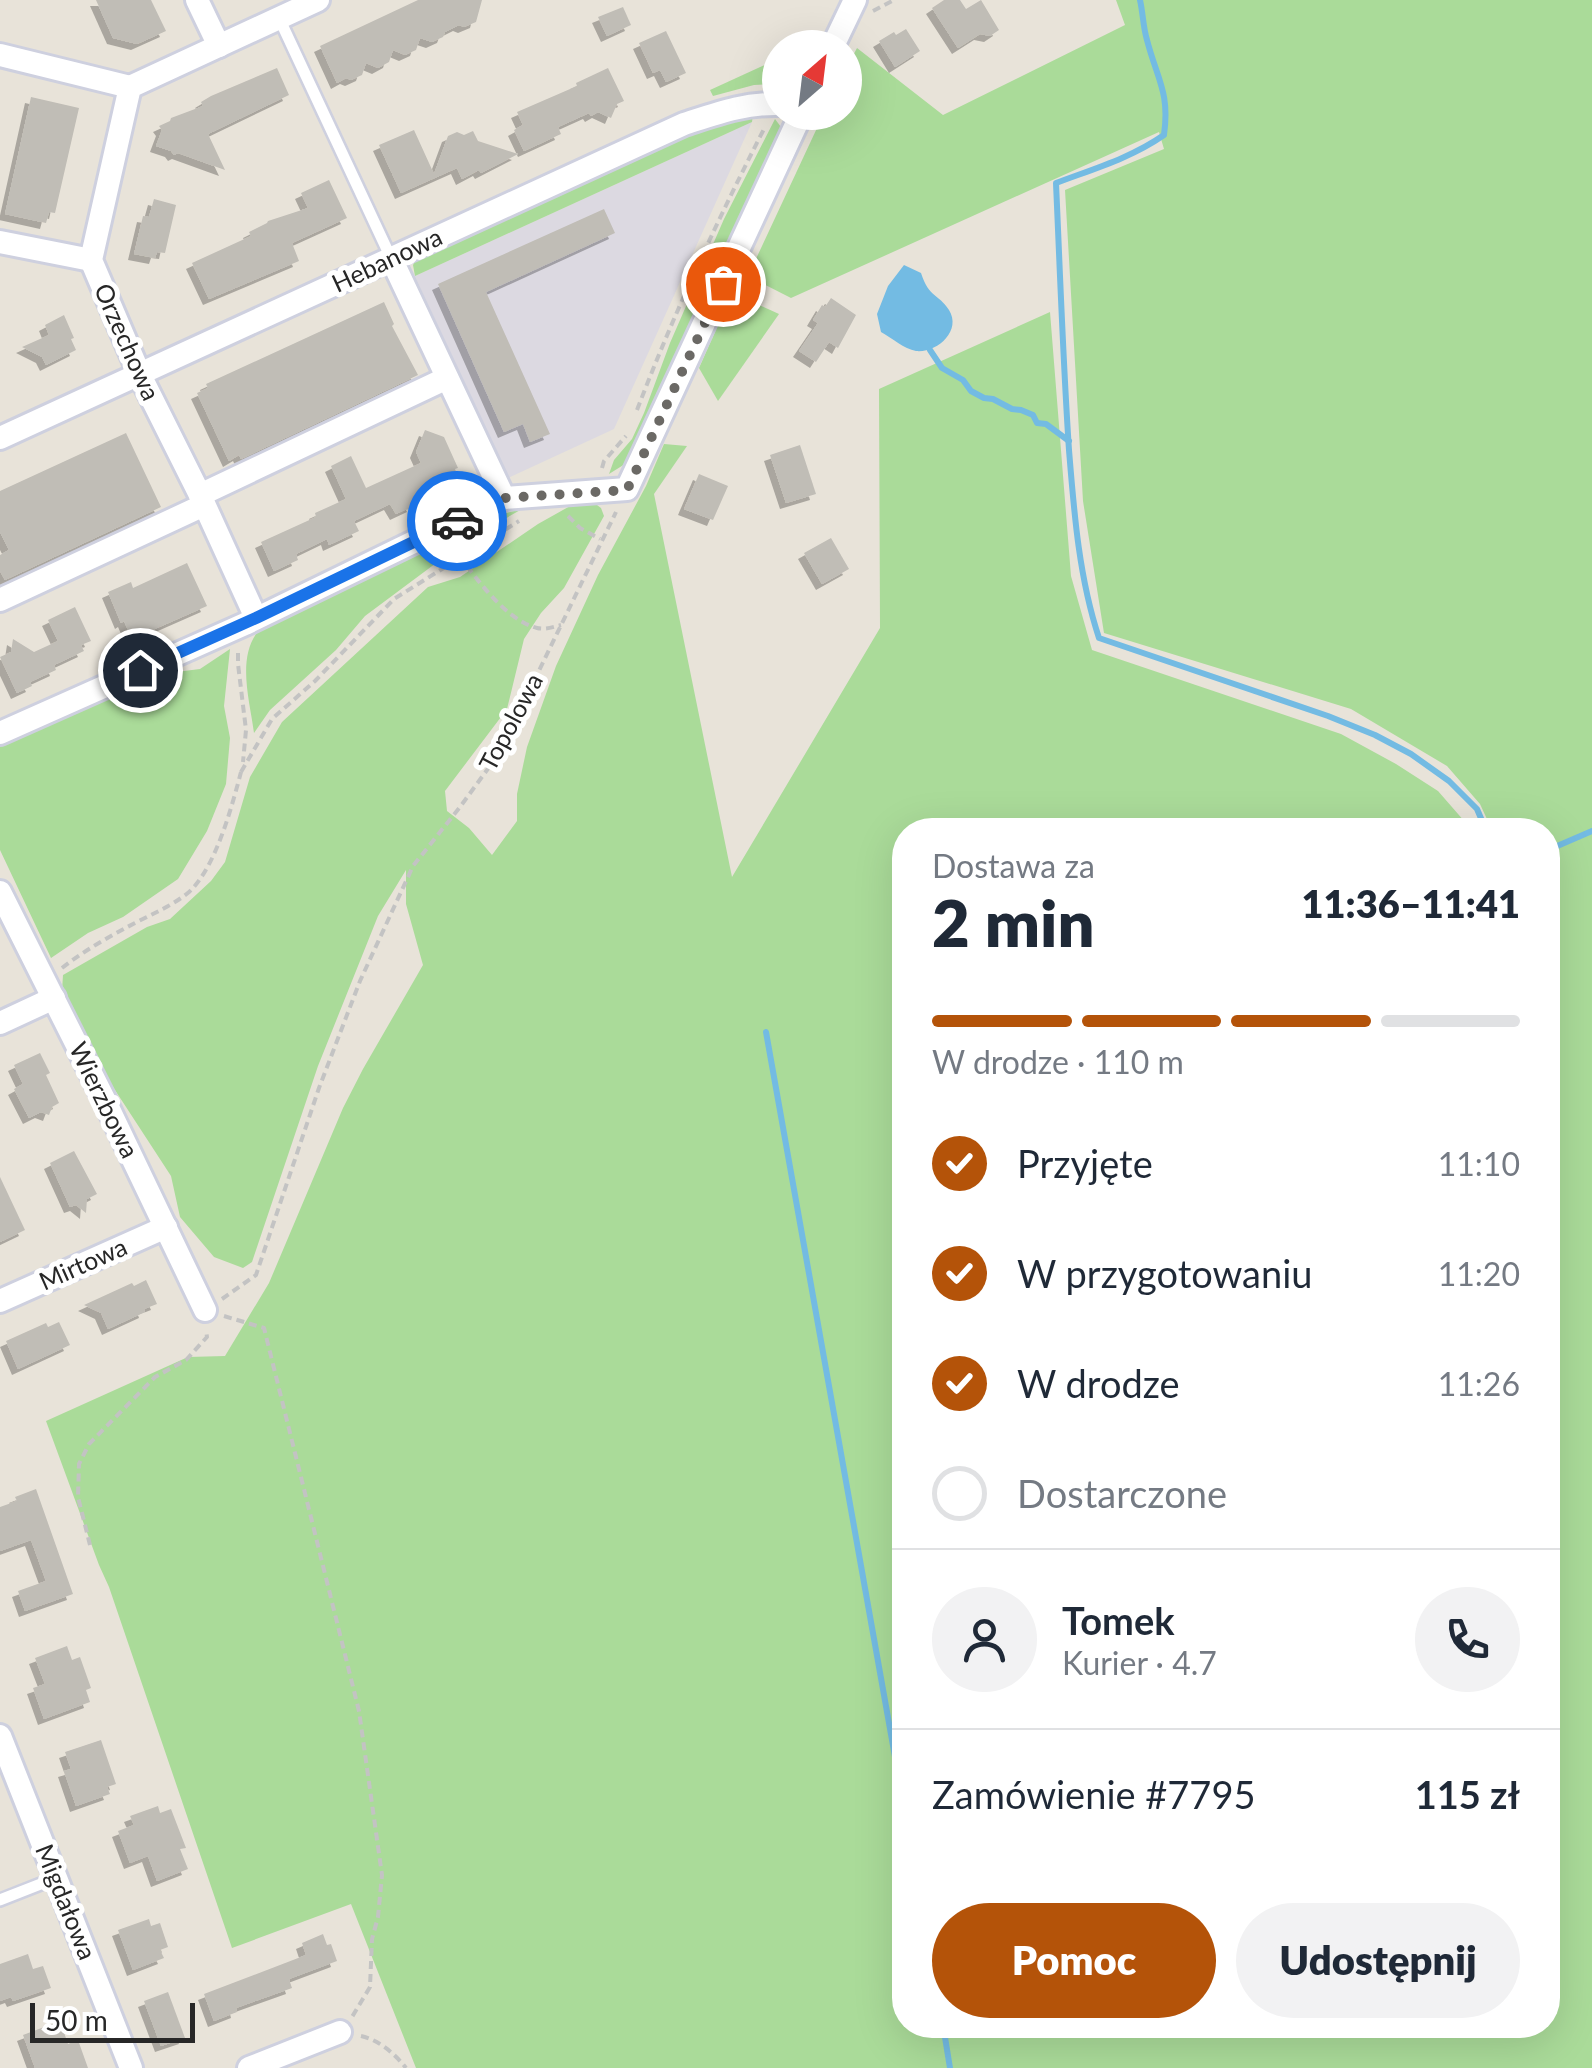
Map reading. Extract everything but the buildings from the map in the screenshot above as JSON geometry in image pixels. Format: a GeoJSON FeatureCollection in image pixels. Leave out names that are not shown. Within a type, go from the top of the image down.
{"type":"FeatureCollection","features":[{"type":"Feature","properties":{"kind":"street"},"geometry":{"type":"LineString","coordinates":[[197,0],[219,46]]}},
{"type":"Feature","properties":{"kind":"street"},"geometry":{"type":"LineString","coordinates":[[0,55],[130,87],[318,0]]}},
{"type":"Feature","properties":{"kind":"street"},"geometry":{"type":"LineString","coordinates":[[841,30],[855,0]]}},
{"type":"Feature","properties":{"kind":"street","name":"Orzechowa"},"geometry":{"type":"LineString","coordinates":[[130,87],[91,260],[140,374],[202,500],[251,621]]}},
{"type":"Feature","properties":{"kind":"street","name":"Hebanowa"},"geometry":{"type":"LineString","coordinates":[[0,438],[684,124],[737,106],[762,105]]}},
{"type":"Feature","properties":{"kind":"street"},"geometry":{"type":"LineString","coordinates":[[0,733],[251,621],[504,498],[627,490],[794,130]]}},
{"type":"Feature","properties":{"kind":"street"},"geometry":{"type":"LineString","coordinates":[[0,242],[91,260]]}},
{"type":"Feature","properties":{"kind":"street"},"geometry":{"type":"LineString","coordinates":[[392,258],[504,498]]}},
{"type":"Feature","properties":{"kind":"street"},"geometry":{"type":"LineString","coordinates":[[0,600],[447,378]]}},
{"type":"Feature","properties":{"kind":"street","name":"Wierzbowa"},"geometry":{"type":"LineString","coordinates":[[0,892],[206,1310]]}},
{"type":"Feature","properties":{"kind":"street"},"geometry":{"type":"LineString","coordinates":[[0,1023],[49,988]]}},
{"type":"Feature","properties":{"kind":"street","name":"Mirtowa"},"geometry":{"type":"LineString","coordinates":[[0,1301],[166,1227]]}},
{"type":"Feature","properties":{"kind":"street","name":"Migdałowa"},"geometry":{"type":"LineString","coordinates":[[0,1736],[131,2068]]}},
{"type":"Feature","properties":{"kind":"street"},"geometry":{"type":"LineString","coordinates":[[249,2068],[340,2032]]}},
{"type":"Feature","properties":{"kind":"lane"},"geometry":{"type":"LineString","coordinates":[[279,18],[392,258]]}},
{"type":"Feature","properties":{"kind":"lane"},"geometry":{"type":"LineString","coordinates":[[0,1900],[56,1878]]}},
{"type":"Feature","properties":{"kind":"path"},"geometry":{"type":"LineString","coordinates":[[635,415],[720,216],[765,130]]}},
{"type":"Feature","properties":{"kind":"path"},"geometry":{"type":"LineString","coordinates":[[595,492],[604,461],[628,434]]}},
{"type":"Feature","properties":{"kind":"path","name":"Topolowa"},"geometry":{"type":"LineString","coordinates":[[206,1310],[256,1275],[319,1088],[388,916],[413,866],[498,755],[627,490]]}},
{"type":"Feature","properties":{"kind":"path"},"geometry":{"type":"LineString","coordinates":[[556,495],[565,513],[580,528],[602,540]]}},
{"type":"Feature","properties":{"kind":"path"},"geometry":{"type":"LineString","coordinates":[[241,772],[272,720],[394,600],[519,520]]}},
{"type":"Feature","properties":{"kind":"path"},"geometry":{"type":"LineString","coordinates":[[440,529],[487,591],[518,620],[541,630],[561,625]]}},
{"type":"Feature","properties":{"kind":"path"},"geometry":{"type":"LineString","coordinates":[[49,988],[82,953],[164,910],[192,889],[214,853],[241,772],[246,730],[238,644],[251,621]]}},
{"type":"Feature","properties":{"kind":"path"},"geometry":{"type":"LineString","coordinates":[[90,1545],[78,1497],[79,1464],[89,1444],[155,1376],[186,1360],[206,1337],[206,1310],[264,1328],[359,1711],[382,1875],[372,1939],[370,1987],[361,2006],[340,2032],[370,2038],[406,2068]]}},
{"type":"Feature","properties":{"kind":"shaded area"},"geometry":{"type":"Polygon","coordinates":[[[752,122],[614,429],[508,478],[415,276],[752,122]]]}},
{"type":"Feature","properties":{"kind":"green space"},"geometry":{"type":"Polygon","coordinates":[[[1116,0],[1592,0],[1592,2068],[416,2068],[351,1904],[232,1948],[109,1587],[46,1421],[188,1357],[225,1356],[269,1283],[343,1108],[423,965],[406,904],[406,870],[378,916],[318,1066],[252,1262],[243,1268],[214,1257],[180,1217],[171,1176],[98,1064],[62,991],[63,975],[147,927],[170,919],[211,881],[225,862],[250,777],[282,722],[428,587],[460,577],[579,501],[593,502],[604,516],[564,588],[524,639],[507,709],[445,791],[447,811],[469,828],[492,855],[517,821],[517,794],[527,747],[556,666],[598,575],[664,444],[687,446],[654,494],[732,877],[880,628],[879,389],[1050,312],[1071,576],[1092,650],[1341,734],[1438,791],[1462,818],[892,818],[892,2038],[1560,2038],[1560,818],[1486,818],[1480,804],[1447,766],[1351,709],[1104,633],[1083,501],[1065,190],[1164,149],[1159,132],[791,298],[748,276],[816,130],[862,130],[862,52],[943,115],[1125,25],[1116,0]]]}},
{"type":"Feature","properties":{"kind":"green space"},"geometry":{"type":"Polygon","coordinates":[[[762,66],[762,85],[713,96],[710,90],[762,66]]]}},
{"type":"Feature","properties":{"kind":"green space"},"geometry":{"type":"Polygon","coordinates":[[[753,114],[752,122],[415,276],[413,265],[418,257],[683,135],[753,114]]]}},
{"type":"Feature","properties":{"kind":"green space"},"geometry":{"type":"Polygon","coordinates":[[[769,130],[780,130],[633,459],[609,474],[644,413],[724,219],[769,130]]]}},
{"type":"Feature","properties":{"kind":"green space"},"geometry":{"type":"Polygon","coordinates":[[[737,295],[779,314],[718,401],[699,368],[730,298],[737,295]]]}},
{"type":"Feature","properties":{"kind":"green space"},"geometry":{"type":"Polygon","coordinates":[[[522,509],[463,543],[365,616],[336,650],[270,710],[254,733],[246,666],[259,630],[494,516],[522,509]]]}},
{"type":"Feature","properties":{"kind":"green space"},"geometry":{"type":"Polygon","coordinates":[[[230,649],[224,706],[230,738],[226,784],[207,831],[178,879],[123,917],[88,933],[51,958],[0,850],[0,744],[168,673],[200,669],[230,649]]]}},
{"type":"Feature","properties":{"kind":"water"},"geometry":{"type":"Polygon","coordinates":[[[904,265],[921,273],[927,287],[952,318],[945,339],[924,351],[907,348],[881,332],[877,314],[888,286],[904,265]]]}},
{"type":"Feature","properties":{"kind":"waterway"},"geometry":{"type":"LineString","coordinates":[[1140,0],[1164,96],[1164,135],[1125,157],[1056,183],[1073,497],[1082,568],[1099,638],[1375,735],[1449,781],[1481,818]]}},
{"type":"Feature","properties":{"kind":"waterway"},"geometry":{"type":"LineString","coordinates":[[930,350],[942,368],[963,380],[971,391],[1033,415],[1037,423],[1046,424],[1069,441]]}},
{"type":"Feature","properties":{"kind":"waterway"},"geometry":{"type":"LineString","coordinates":[[1560,845],[1592,831]]}},
{"type":"Feature","properties":{"kind":"waterway"},"geometry":{"type":"LineString","coordinates":[[766,1032],[892,1740]]}},
{"type":"Feature","properties":{"kind":"waterway"},"geometry":{"type":"LineString","coordinates":[[945,2038],[950,2068]]}},
{"type":"Feature","properties":{"kind":"way so far"},"geometry":{"type":"LineString","coordinates":[[457,521],[504,498],[627,490],[723,284]]}},
{"type":"Feature","properties":{"kind":"route"},"geometry":{"type":"LineString","coordinates":[[140,670],[457,521]]}}]}
